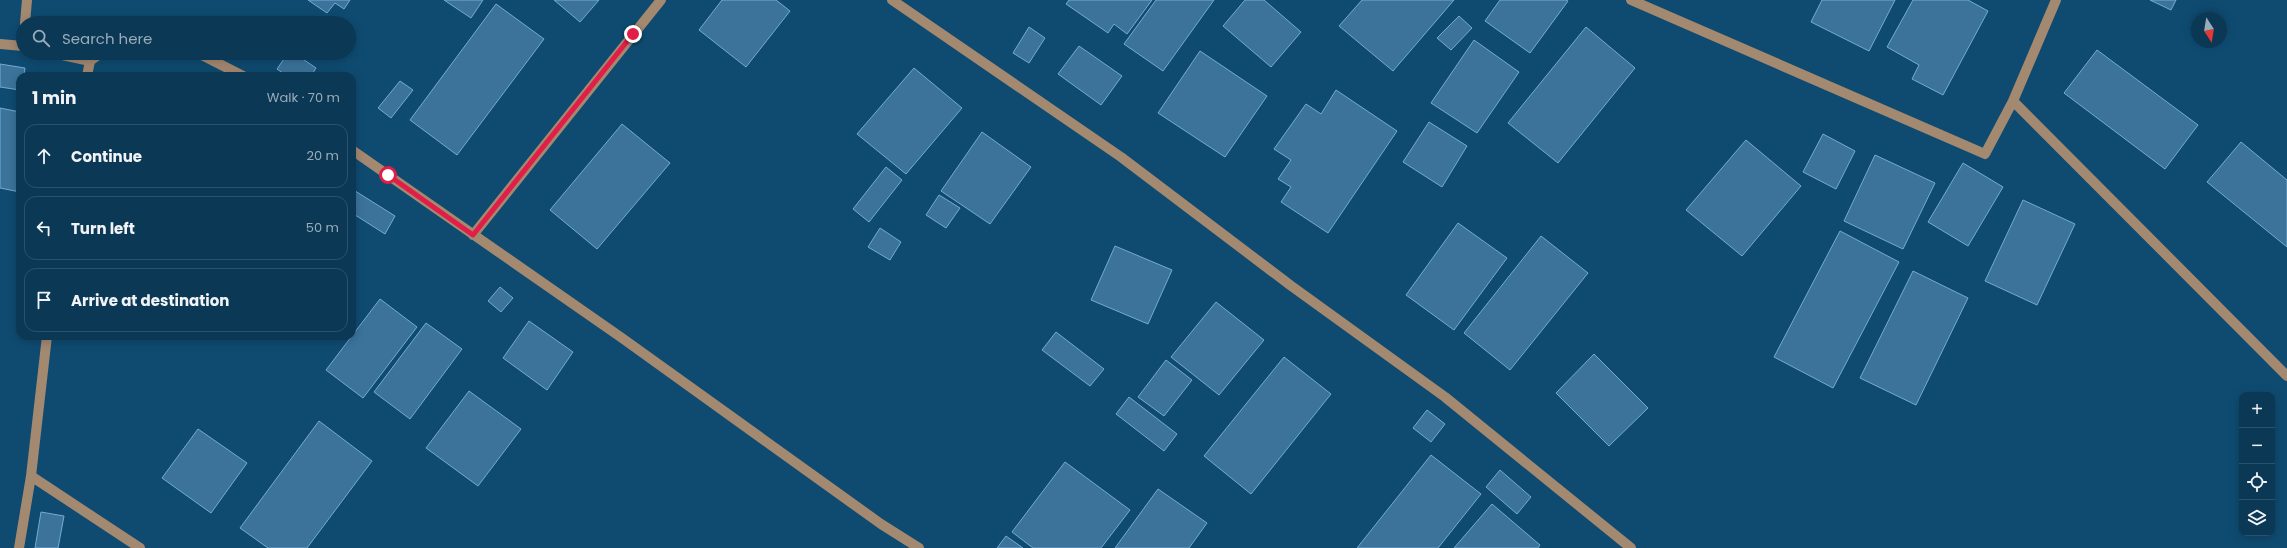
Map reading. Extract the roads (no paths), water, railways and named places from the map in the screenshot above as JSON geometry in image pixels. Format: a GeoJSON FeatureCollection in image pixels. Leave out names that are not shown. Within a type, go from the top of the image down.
{"type":"FeatureCollection","features":[{"type":"Feature","properties":{"kind":"street"},"geometry":{"type":"LineString","coordinates":[[26,16],[27,0]]}},
{"type":"Feature","properties":{"kind":"street"},"geometry":{"type":"LineString","coordinates":[[473,235],[661,0]]}},
{"type":"Feature","properties":{"kind":"street"},"geometry":{"type":"LineString","coordinates":[[892,0],[1121,157],[1290,285],[1445,397],[1631,548]]}},
{"type":"Feature","properties":{"kind":"street"},"geometry":{"type":"LineString","coordinates":[[1631,0],[1985,154],[2014,101],[2056,0]]}},
{"type":"Feature","properties":{"kind":"street"},"geometry":{"type":"LineString","coordinates":[[0,44],[16,45]]}},
{"type":"Feature","properties":{"kind":"street"},"geometry":{"type":"LineString","coordinates":[[85,60],[90,61],[88,72]]}},
{"type":"Feature","properties":{"kind":"street"},"geometry":{"type":"LineString","coordinates":[[212,60],[235,72]]}},
{"type":"Feature","properties":{"kind":"street"},"geometry":{"type":"LineString","coordinates":[[2014,101],[2287,376]]}},
{"type":"Feature","properties":{"kind":"street"},"geometry":{"type":"LineString","coordinates":[[356,153],[622,338],[881,524],[919,548]]}},
{"type":"Feature","properties":{"kind":"street"},"geometry":{"type":"LineString","coordinates":[[19,548],[31,476],[47,340]]}},
{"type":"Feature","properties":{"kind":"street"},"geometry":{"type":"LineString","coordinates":[[31,476],[140,548]]}}]}
